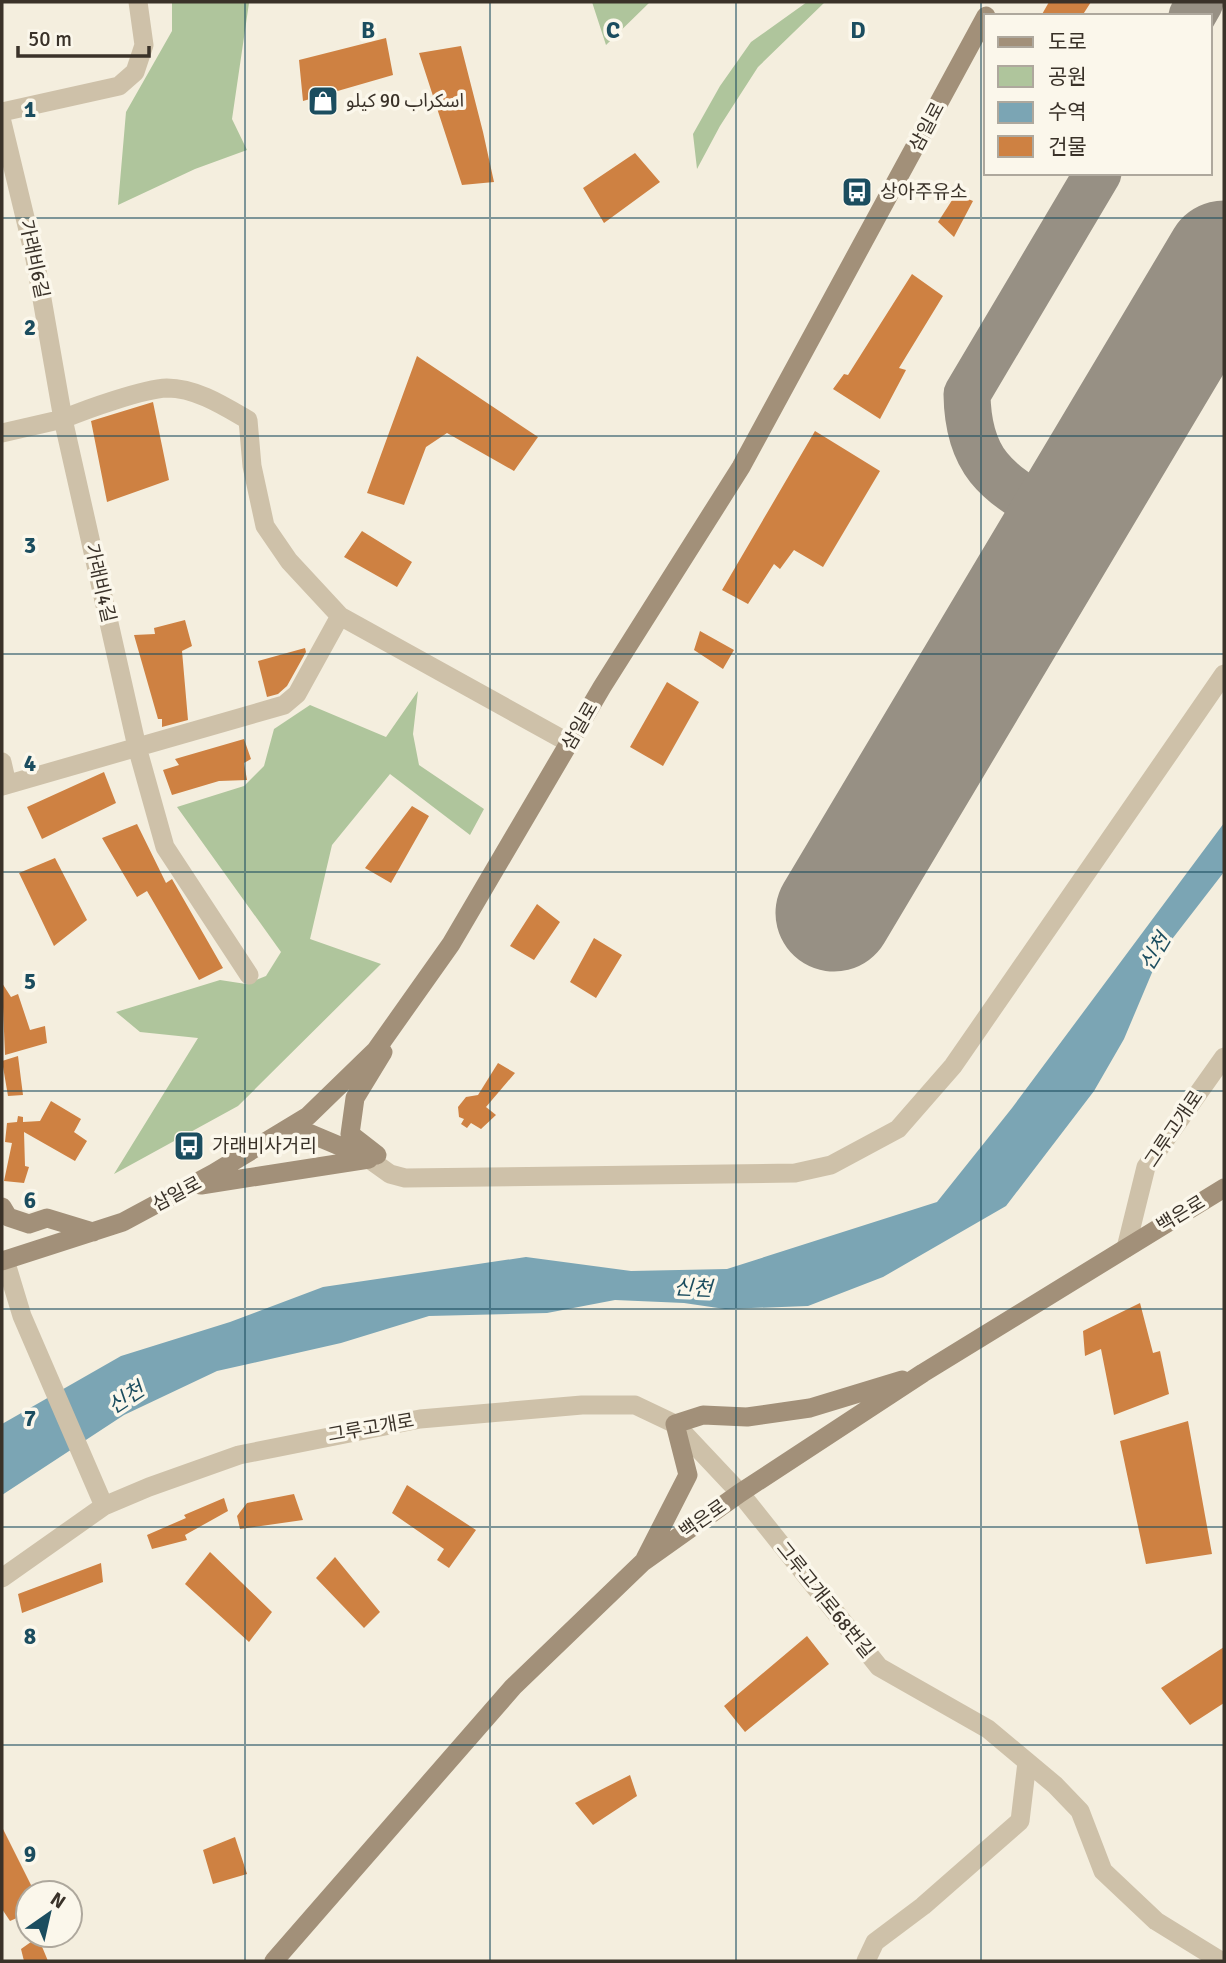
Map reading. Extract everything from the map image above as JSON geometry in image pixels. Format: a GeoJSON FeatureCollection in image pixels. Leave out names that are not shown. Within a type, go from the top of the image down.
{"type":"FeatureCollection","features":[{"type":"Feature","properties":{"kind":"main road","name":"삼일로"},"geometry":{"type":"LineString","coordinates":[[3,1257],[124,1222],[189,1187],[308,1116],[376,1050],[452,944],[741,467],[984,20]]}},
{"type":"Feature","properties":{"kind":"main road"},"geometry":{"type":"LineString","coordinates":[[373,1157],[350,1134],[355,1098],[404,1012]]}},
{"type":"Feature","properties":{"kind":"main road"},"geometry":{"type":"LineString","coordinates":[[292,1126],[373,1157]]}},
{"type":"Feature","properties":{"kind":"main road"},"geometry":{"type":"LineString","coordinates":[[189,1187],[373,1157]]}},
{"type":"Feature","properties":{"kind":"main road","name":"백은로"},"geometry":{"type":"LineString","coordinates":[[274,1961],[513,1687],[643,1562],[740,1493],[923,1373],[1224,1188]]}},
{"type":"Feature","properties":{"kind":"main road"},"geometry":{"type":"LineString","coordinates":[[2,1207],[8,1217],[29,1224],[47,1218],[93,1232]]}},
{"type":"Feature","properties":{"kind":"main road"},"geometry":{"type":"LineString","coordinates":[[643,1562],[688,1475],[675,1424],[703,1415],[747,1417],[810,1408],[923,1373]]}},
{"type":"Feature","properties":{"kind":"street"},"geometry":{"type":"LineString","coordinates":[[2,112],[119,86],[135,72],[144,45],[138,2]]}},
{"type":"Feature","properties":{"kind":"street","name":"가래비6길"},"geometry":{"type":"LineString","coordinates":[[2,122],[35,259],[63,419]]}},
{"type":"Feature","properties":{"kind":"street"},"geometry":{"type":"LineString","coordinates":[[2,433],[63,419],[91,408],[168,388],[209,398],[248,420],[252,467],[265,526],[289,561],[340,616],[571,744]]}},
{"type":"Feature","properties":{"kind":"street","name":"가래비4길"},"geometry":{"type":"LineString","coordinates":[[63,419],[137,747],[165,847],[249,975]]}},
{"type":"Feature","properties":{"kind":"street"},"geometry":{"type":"LineString","coordinates":[[2,762],[5,785],[284,705],[297,694],[340,616]]}},
{"type":"Feature","properties":{"kind":"street"},"geometry":{"type":"LineString","coordinates":[[373,1157],[390,1174],[405,1178],[795,1173],[831,1165],[898,1129],[953,1066],[1224,674]]}},
{"type":"Feature","properties":{"kind":"street","name":"그루고개로"},"geometry":{"type":"LineString","coordinates":[[1126,1248],[1146,1167],[1224,1058]]}},
{"type":"Feature","properties":{"kind":"street"},"geometry":{"type":"LineString","coordinates":[[3,1257],[22,1316],[101,1498]]}},
{"type":"Feature","properties":{"kind":"street","name":"그루고개로"},"geometry":{"type":"LineString","coordinates":[[2,1578],[101,1498],[239,1455],[420,1419],[582,1405],[635,1405],[675,1424],[740,1493]]}},
{"type":"Feature","properties":{"kind":"street","name":"그루고개로68번길"},"geometry":{"type":"LineString","coordinates":[[740,1493],[879,1667],[988,1729],[1055,1785],[1080,1811],[1103,1871],[1156,1921],[1221,1961]]}},
{"type":"Feature","properties":{"kind":"street"},"geometry":{"type":"LineString","coordinates":[[866,1961],[874,1942],[923,1906],[1020,1821],[1027,1762]]}},
{"type":"Feature","properties":{"kind":"green space"},"geometry":{"type":"Polygon","coordinates":[[[172,2],[273,2],[249,3],[232,119],[247,150],[195,169],[118,205],[126,112],[172,31],[172,2]]]}},
{"type":"Feature","properties":{"kind":"green space"},"geometry":{"type":"Polygon","coordinates":[[[592,2],[650,2],[606,45],[592,2]]]}},
{"type":"Feature","properties":{"kind":"green space"},"geometry":{"type":"Polygon","coordinates":[[[807,2],[825,2],[758,67],[720,126],[697,169],[693,134],[720,86],[751,42],[807,2]]]}},
{"type":"Feature","properties":{"kind":"green space"},"geometry":{"type":"Polygon","coordinates":[[[418,691],[413,734],[419,765],[484,809],[470,835],[390,774],[332,845],[310,939],[381,964],[238,1106],[114,1174],[198,1038],[140,1032],[116,1012],[220,980],[246,984],[266,976],[281,952],[177,807],[244,786],[264,766],[274,729],[310,705],[386,737],[418,691]]]}},
{"type":"Feature","properties":{"kind":"water","name":"신천"},"geometry":{"type":"Polygon","coordinates":[[[1224,823],[1224,872],[1159,956],[1124,1039],[1094,1091],[1006,1206],[883,1277],[808,1306],[725,1309],[684,1303],[615,1300],[547,1313],[429,1316],[341,1343],[217,1371],[124,1415],[2,1495],[2,1424],[121,1356],[230,1322],[323,1287],[526,1257],[631,1271],[727,1269],[937,1202],[1012,1108],[1224,823]]]}},
{"type":"Feature","properties":{"kind":"building"},"geometry":{"type":"Polygon","coordinates":[[[1049,2],[1091,2],[1083,14],[1042,14],[1049,2]]]}},
{"type":"Feature","properties":{"kind":"building"},"geometry":{"type":"Polygon","coordinates":[[[386,38],[393,75],[303,101],[299,60],[386,38]]]}},
{"type":"Feature","properties":{"kind":"building"},"geometry":{"type":"Polygon","coordinates":[[[461,46],[494,182],[462,185],[419,53],[461,46]]]}},
{"type":"Feature","properties":{"kind":"building"},"geometry":{"type":"Polygon","coordinates":[[[635,153],[660,182],[604,223],[583,188],[635,153]]]}},
{"type":"Feature","properties":{"kind":"building"},"geometry":{"type":"Polygon","coordinates":[[[956,194],[973,201],[954,237],[938,222],[956,194]]]}},
{"type":"Feature","properties":{"kind":"building"},"geometry":{"type":"Polygon","coordinates":[[[912,274],[943,296],[899,368],[906,370],[880,419],[833,389],[844,374],[848,375],[912,274]]]}},
{"type":"Feature","properties":{"kind":"building"},"geometry":{"type":"Polygon","coordinates":[[[417,356],[538,437],[514,471],[447,433],[426,447],[404,505],[367,493],[417,356]]]}},
{"type":"Feature","properties":{"kind":"building"},"geometry":{"type":"Polygon","coordinates":[[[153,402],[169,480],[107,502],[91,421],[153,402]]]}},
{"type":"Feature","properties":{"kind":"building"},"geometry":{"type":"Polygon","coordinates":[[[815,431],[880,471],[823,567],[794,550],[780,569],[774,564],[748,604],[722,590],[815,431]]]}},
{"type":"Feature","properties":{"kind":"building"},"geometry":{"type":"Polygon","coordinates":[[[362,531],[412,562],[397,587],[344,557],[362,531]]]}},
{"type":"Feature","properties":{"kind":"building"},"geometry":{"type":"Polygon","coordinates":[[[185,620],[192,646],[182,651],[188,720],[162,727],[162,719],[158,719],[134,635],[155,634],[154,628],[185,620]]]}},
{"type":"Feature","properties":{"kind":"building"},"geometry":{"type":"Polygon","coordinates":[[[700,631],[734,650],[723,669],[694,650],[700,631]]]}},
{"type":"Feature","properties":{"kind":"building"},"geometry":{"type":"Polygon","coordinates":[[[305,648],[306,652],[287,686],[278,694],[267,697],[258,661],[305,648]]]}},
{"type":"Feature","properties":{"kind":"building"},"geometry":{"type":"Polygon","coordinates":[[[667,682],[699,702],[663,766],[630,747],[667,682]]]}},
{"type":"Feature","properties":{"kind":"building"},"geometry":{"type":"Polygon","coordinates":[[[244,739],[251,759],[244,763],[247,780],[219,781],[172,795],[163,770],[179,765],[175,759],[244,739]]]}},
{"type":"Feature","properties":{"kind":"building"},"geometry":{"type":"Polygon","coordinates":[[[104,772],[116,803],[42,839],[27,807],[104,772]]]}},
{"type":"Feature","properties":{"kind":"building"},"geometry":{"type":"Polygon","coordinates":[[[412,806],[429,816],[391,883],[365,868],[412,806]]]}},
{"type":"Feature","properties":{"kind":"building"},"geometry":{"type":"Polygon","coordinates":[[[137,824],[166,883],[172,879],[223,968],[199,980],[147,891],[137,897],[102,838],[137,824]]]}},
{"type":"Feature","properties":{"kind":"building"},"geometry":{"type":"Polygon","coordinates":[[[55,858],[87,920],[54,946],[19,873],[55,858]]]}},
{"type":"Feature","properties":{"kind":"building"},"geometry":{"type":"Polygon","coordinates":[[[537,904],[560,922],[534,960],[510,946],[537,904]]]}},
{"type":"Feature","properties":{"kind":"building"},"geometry":{"type":"Polygon","coordinates":[[[594,938],[622,955],[596,998],[570,982],[594,938]]]}},
{"type":"Feature","properties":{"kind":"building"},"geometry":{"type":"Polygon","coordinates":[[[2,983],[11,997],[18,994],[30,1030],[45,1026],[47,1043],[5,1055],[2,983]]]}},
{"type":"Feature","properties":{"kind":"building"},"geometry":{"type":"Polygon","coordinates":[[[18,1056],[23,1095],[8,1096],[2,1061],[18,1056]]]}},
{"type":"Feature","properties":{"kind":"building"},"geometry":{"type":"Polygon","coordinates":[[[498,1063],[515,1073],[486,1107],[496,1115],[481,1129],[471,1123],[467,1128],[461,1124],[464,1119],[459,1117],[458,1107],[466,1097],[478,1095],[498,1063]]]}},
{"type":"Feature","properties":{"kind":"building"},"geometry":{"type":"Polygon","coordinates":[[[51,1101],[81,1119],[74,1132],[87,1141],[75,1161],[24,1132],[25,1166],[29,1167],[24,1183],[4,1181],[12,1143],[5,1142],[7,1123],[17,1122],[18,1116],[23,1117],[23,1122],[40,1121],[51,1101]]]}},
{"type":"Feature","properties":{"kind":"building"},"geometry":{"type":"Polygon","coordinates":[[[1140,1303],[1153,1353],[1160,1351],[1169,1394],[1114,1415],[1101,1349],[1085,1356],[1083,1331],[1140,1303]]]}},
{"type":"Feature","properties":{"kind":"building"},"geometry":{"type":"Polygon","coordinates":[[[1188,1421],[1212,1554],[1146,1564],[1120,1441],[1188,1421]]]}},
{"type":"Feature","properties":{"kind":"building"},"geometry":{"type":"Polygon","coordinates":[[[407,1485],[476,1530],[449,1568],[437,1560],[444,1549],[392,1513],[407,1485]]]}},
{"type":"Feature","properties":{"kind":"building"},"geometry":{"type":"Polygon","coordinates":[[[294,1494],[303,1520],[240,1529],[237,1516],[247,1503],[294,1494]]]}},
{"type":"Feature","properties":{"kind":"building"},"geometry":{"type":"Polygon","coordinates":[[[224,1498],[228,1511],[185,1535],[187,1540],[152,1549],[147,1535],[224,1498]]]}},
{"type":"Feature","properties":{"kind":"building"},"geometry":{"type":"Polygon","coordinates":[[[210,1552],[272,1612],[249,1642],[185,1584],[210,1552]]]}},
{"type":"Feature","properties":{"kind":"building"},"geometry":{"type":"Polygon","coordinates":[[[335,1557],[380,1612],[364,1628],[316,1578],[335,1557]]]}},
{"type":"Feature","properties":{"kind":"building"},"geometry":{"type":"Polygon","coordinates":[[[101,1563],[103,1582],[22,1613],[18,1594],[101,1563]]]}},
{"type":"Feature","properties":{"kind":"building"},"geometry":{"type":"Polygon","coordinates":[[[807,1636],[829,1664],[745,1732],[724,1706],[807,1636]]]}},
{"type":"Feature","properties":{"kind":"building"},"geometry":{"type":"Polygon","coordinates":[[[1224,1647],[1224,1703],[1190,1725],[1161,1688],[1224,1647]]]}},
{"type":"Feature","properties":{"kind":"building"},"geometry":{"type":"Polygon","coordinates":[[[630,1775],[637,1796],[593,1825],[575,1803],[630,1775]]]}},
{"type":"Feature","properties":{"kind":"building"},"geometry":{"type":"Polygon","coordinates":[[[2,1827],[28,1879],[14,1879],[14,1919],[10,1921],[2,1909],[2,1827]]]}},
{"type":"Feature","properties":{"kind":"building"},"geometry":{"type":"Polygon","coordinates":[[[235,1837],[247,1874],[213,1884],[203,1850],[235,1837]]]}},
{"type":"Feature","properties":{"kind":"building"},"geometry":{"type":"Polygon","coordinates":[[[21,1949],[43,1949],[48,1961],[24,1961],[21,1949]]]}},
{"type":"Feature","properties":{"kind":"taxiway"},"geometry":{"type":"LineString","coordinates":[[1193,14],[1200,2]]}},
{"type":"Feature","properties":{"kind":"taxiway"},"geometry":{"type":"LineString","coordinates":[[1066,524],[1009,487],[983,460],[969,421],[967,394],[1097,175]]}},
{"type":"Feature","properties":{"kind":"runway"},"geometry":{"type":"LineString","coordinates":[[834,913],[1224,259]]}},
{"type":"Feature","properties":{"kind":"place","name":"اسكراب 90 كيلو"},"geometry":{"type":"Point","coordinates":[323,101]}},
{"type":"Feature","properties":{"kind":"place","name":"상아주유소"},"geometry":{"type":"Point","coordinates":[857,192]}},
{"type":"Feature","properties":{"kind":"place","name":"가래비사거리"},"geometry":{"type":"Point","coordinates":[189,1146]}}]}
